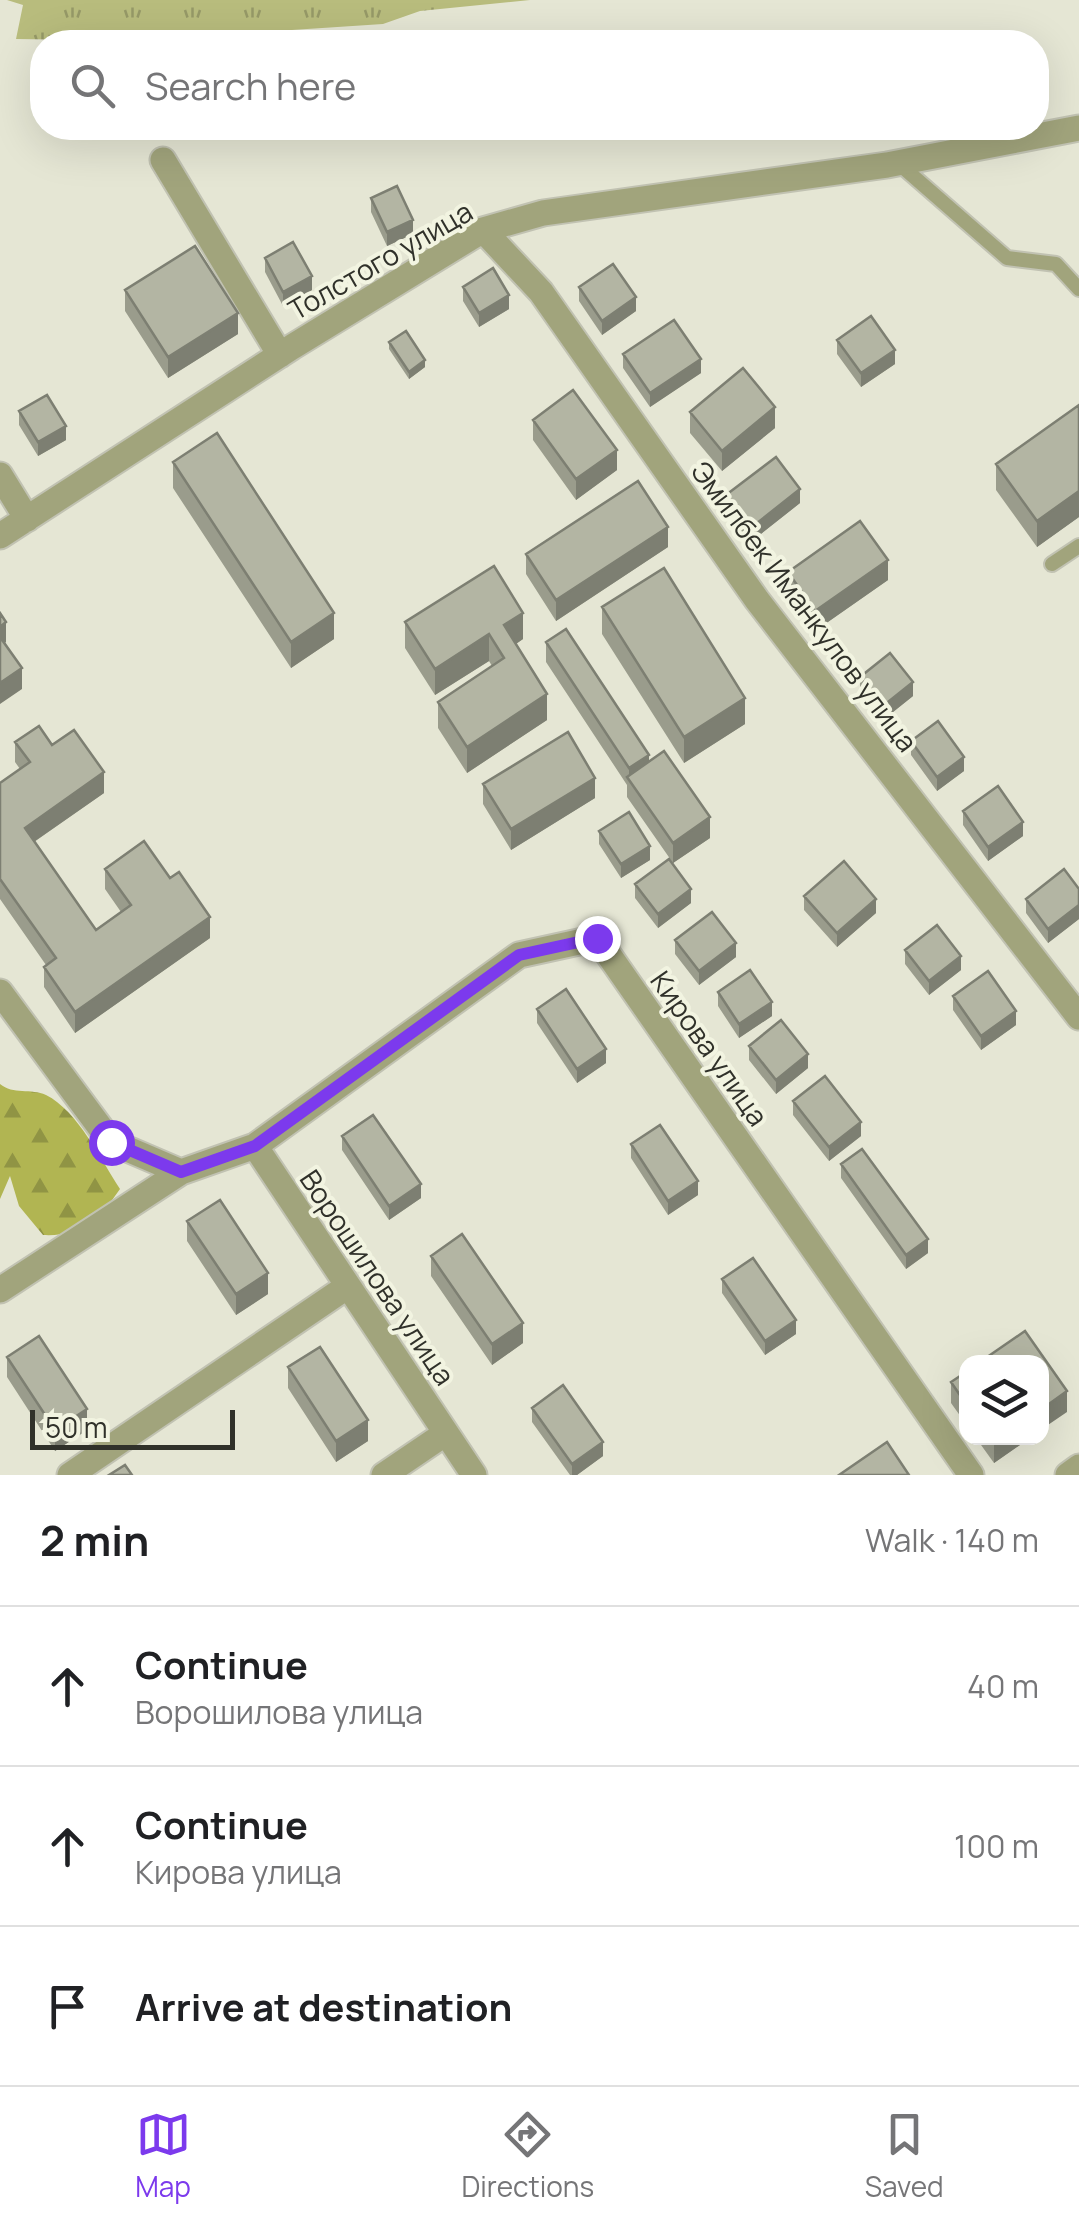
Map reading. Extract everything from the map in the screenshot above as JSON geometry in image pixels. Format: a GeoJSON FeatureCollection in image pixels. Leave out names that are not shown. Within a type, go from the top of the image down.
{"type":"FeatureCollection","features":[{"type":"Feature","properties":{"kind":"street","name":"Толстого улица"},"geometry":{"type":"LineString","coordinates":[[1049,134],[1079,128]]}},
{"type":"Feature","properties":{"kind":"street","name":"Толстого улица"},"geometry":{"type":"LineString","coordinates":[[0,536],[280,355],[483,230],[543,213],[898,162],[1015,140]]}},
{"type":"Feature","properties":{"kind":"street"},"geometry":{"type":"LineString","coordinates":[[162,160],[280,355]]}},
{"type":"Feature","properties":{"kind":"street","name":"Эмилбек Иманкулов улица"},"geometry":{"type":"LineString","coordinates":[[483,230],[542,292],[757,600],[1079,1018]]}},
{"type":"Feature","properties":{"kind":"street"},"geometry":{"type":"LineString","coordinates":[[0,475],[27,519]]}},
{"type":"Feature","properties":{"kind":"street","name":"Кирова улица"},"geometry":{"type":"LineString","coordinates":[[255,1146],[519,955],[597,938],[972,1475]]}},
{"type":"Feature","properties":{"kind":"street"},"geometry":{"type":"LineString","coordinates":[[0,992],[111,1142],[181,1172]]}},
{"type":"Feature","properties":{"kind":"street"},"geometry":{"type":"LineString","coordinates":[[0,1290],[181,1172],[255,1146]]}},
{"type":"Feature","properties":{"kind":"street","name":"Ворошилова улица"},"geometry":{"type":"LineString","coordinates":[[255,1146],[474,1475]]}},
{"type":"Feature","properties":{"kind":"street"},"geometry":{"type":"LineString","coordinates":[[70,1475],[348,1286]]}},
{"type":"Feature","properties":{"kind":"street"},"geometry":{"type":"LineString","coordinates":[[384,1475],[446,1433]]}},
{"type":"Feature","properties":{"kind":"street"},"geometry":{"type":"LineString","coordinates":[[1068,1475],[1079,1467]]}},
{"type":"Feature","properties":{"kind":"lane"},"geometry":{"type":"LineString","coordinates":[[898,162],[1007,258],[1056,264],[1079,289]]}},
{"type":"Feature","properties":{"kind":"lane"},"geometry":{"type":"LineString","coordinates":[[1052,564],[1079,546]]}},
{"type":"Feature","properties":{"kind":"green space"},"geometry":{"type":"Polygon","coordinates":[[[7,0],[530,0],[420,11],[383,24],[292,30],[30,30],[30,39],[16,39],[23,5],[7,0]]]}},
{"type":"Feature","properties":{"kind":"green space"},"geometry":{"type":"Polygon","coordinates":[[[0,1084],[40,1093],[58,1102],[97,1151],[120,1189],[88,1224],[68,1233],[43,1235],[19,1206],[10,1176],[0,1199],[0,1084]]]}},
{"type":"Feature","properties":{"kind":"building"},"geometry":{"type":"Polygon","coordinates":[[[397,186],[413,220],[387,232],[371,198],[397,186]]]}},
{"type":"Feature","properties":{"kind":"building"},"geometry":{"type":"Polygon","coordinates":[[[293,242],[312,276],[283,292],[265,258],[293,242]]]}},
{"type":"Feature","properties":{"kind":"building"},"geometry":{"type":"Polygon","coordinates":[[[195,246],[238,313],[168,357],[125,290],[195,246]]]}},
{"type":"Feature","properties":{"kind":"building"},"geometry":{"type":"Polygon","coordinates":[[[613,264],[636,297],[602,321],[579,287],[613,264]]]}},
{"type":"Feature","properties":{"kind":"building"},"geometry":{"type":"Polygon","coordinates":[[[493,268],[509,295],[479,313],[463,287],[493,268]]]}},
{"type":"Feature","properties":{"kind":"building"},"geometry":{"type":"Polygon","coordinates":[[[871,316],[895,350],[861,373],[837,340],[871,316]]]}},
{"type":"Feature","properties":{"kind":"building"},"geometry":{"type":"Polygon","coordinates":[[[674,320],[701,359],[650,393],[623,354],[674,320]]]}},
{"type":"Feature","properties":{"kind":"building"},"geometry":{"type":"Polygon","coordinates":[[[406,331],[425,360],[409,372],[389,342],[406,331]]]}},
{"type":"Feature","properties":{"kind":"building"},"geometry":{"type":"Polygon","coordinates":[[[743,368],[775,407],[722,451],[690,412],[743,368]]]}},
{"type":"Feature","properties":{"kind":"building"},"geometry":{"type":"Polygon","coordinates":[[[573,390],[617,450],[576,479],[533,420],[573,390]]]}},
{"type":"Feature","properties":{"kind":"building"},"geometry":{"type":"Polygon","coordinates":[[[47,395],[66,426],[38,442],[19,411],[47,395]]]}},
{"type":"Feature","properties":{"kind":"building"},"geometry":{"type":"Polygon","coordinates":[[[1079,405],[1079,491],[1037,521],[996,464],[1079,405]]]}},
{"type":"Feature","properties":{"kind":"building"},"geometry":{"type":"Polygon","coordinates":[[[217,433],[334,613],[291,642],[173,462],[217,433]]]}},
{"type":"Feature","properties":{"kind":"building"},"geometry":{"type":"Polygon","coordinates":[[[776,457],[800,489],[747,531],[722,498],[776,457]]]}},
{"type":"Feature","properties":{"kind":"building"},"geometry":{"type":"Polygon","coordinates":[[[638,481],[668,527],[556,600],[526,554],[638,481]]]}},
{"type":"Feature","properties":{"kind":"building"},"geometry":{"type":"Polygon","coordinates":[[[860,521],[888,560],[815,611],[788,572],[860,521]]]}},
{"type":"Feature","properties":{"kind":"building"},"geometry":{"type":"Polygon","coordinates":[[[494,566],[523,613],[504,625],[547,694],[467,747],[438,702],[504,658],[489,634],[435,669],[405,622],[494,566]]]}},
{"type":"Feature","properties":{"kind":"building"},"geometry":{"type":"Polygon","coordinates":[[[664,568],[745,698],[684,737],[602,607],[664,568]]]}},
{"type":"Feature","properties":{"kind":"building"},"geometry":{"type":"Polygon","coordinates":[[[566,629],[649,755],[629,768],[546,642],[566,629]]]}},
{"type":"Feature","properties":{"kind":"building"},"geometry":{"type":"Polygon","coordinates":[[[0,637],[22,668],[0,683],[0,637]]]}},
{"type":"Feature","properties":{"kind":"building"},"geometry":{"type":"Polygon","coordinates":[[[890,653],[913,682],[883,706],[860,677],[890,653]]]}},
{"type":"Feature","properties":{"kind":"building"},"geometry":{"type":"Polygon","coordinates":[[[938,721],[964,757],[937,777],[911,741],[938,721]]]}},
{"type":"Feature","properties":{"kind":"building"},"geometry":{"type":"Polygon","coordinates":[[[39,726],[52,745],[74,730],[104,772],[25,828],[96,930],[131,905],[105,869],[144,841],[170,878],[179,872],[210,917],[75,1012],[44,967],[56,958],[0,879],[0,783],[30,762],[15,742],[39,726]]]}},
{"type":"Feature","properties":{"kind":"building"},"geometry":{"type":"Polygon","coordinates":[[[568,732],[595,778],[511,829],[483,784],[568,732]]]}},
{"type":"Feature","properties":{"kind":"building"},"geometry":{"type":"Polygon","coordinates":[[[664,751],[710,817],[673,843],[627,777],[664,751]]]}},
{"type":"Feature","properties":{"kind":"building"},"geometry":{"type":"Polygon","coordinates":[[[998,786],[1023,822],[988,847],[963,811],[998,786]]]}},
{"type":"Feature","properties":{"kind":"building"},"geometry":{"type":"Polygon","coordinates":[[[629,812],[650,846],[621,864],[599,831],[629,812]]]}},
{"type":"Feature","properties":{"kind":"building"},"geometry":{"type":"Polygon","coordinates":[[[669,859],[691,889],[658,914],[635,884],[669,859]]]}},
{"type":"Feature","properties":{"kind":"building"},"geometry":{"type":"Polygon","coordinates":[[[844,861],[876,899],[837,933],[804,896],[844,861]]]}},
{"type":"Feature","properties":{"kind":"building"},"geometry":{"type":"Polygon","coordinates":[[[1064,869],[1079,889],[1079,905],[1048,929],[1026,899],[1064,869]]]}},
{"type":"Feature","properties":{"kind":"building"},"geometry":{"type":"Polygon","coordinates":[[[712,912],[736,943],[699,971],[675,940],[712,912]]]}},
{"type":"Feature","properties":{"kind":"building"},"geometry":{"type":"Polygon","coordinates":[[[937,925],[961,956],[929,981],[905,950],[937,925]]]}},
{"type":"Feature","properties":{"kind":"building"},"geometry":{"type":"Polygon","coordinates":[[[750,970],[772,1002],[739,1024],[718,992],[750,970]]]}},
{"type":"Feature","properties":{"kind":"building"},"geometry":{"type":"Polygon","coordinates":[[[988,971],[1016,1011],[981,1036],[953,996],[988,971]]]}},
{"type":"Feature","properties":{"kind":"building"},"geometry":{"type":"Polygon","coordinates":[[[566,989],[606,1049],[577,1069],[537,1009],[566,989]]]}},
{"type":"Feature","properties":{"kind":"building"},"geometry":{"type":"Polygon","coordinates":[[[781,1020],[808,1054],[776,1080],[749,1046],[781,1020]]]}},
{"type":"Feature","properties":{"kind":"building"},"geometry":{"type":"Polygon","coordinates":[[[825,1076],[861,1122],[829,1147],[793,1101],[825,1076]]]}},
{"type":"Feature","properties":{"kind":"building"},"geometry":{"type":"Polygon","coordinates":[[[373,1115],[421,1184],[389,1206],[342,1136],[373,1115]]]}},
{"type":"Feature","properties":{"kind":"building"},"geometry":{"type":"Polygon","coordinates":[[[660,1125],[698,1181],[668,1201],[631,1144],[660,1125]]]}},
{"type":"Feature","properties":{"kind":"building"},"geometry":{"type":"Polygon","coordinates":[[[862,1149],[928,1239],[906,1255],[841,1164],[862,1149]]]}},
{"type":"Feature","properties":{"kind":"building"},"geometry":{"type":"Polygon","coordinates":[[[220,1200],[268,1273],[236,1294],[187,1221],[220,1200]]]}},
{"type":"Feature","properties":{"kind":"building"},"geometry":{"type":"Polygon","coordinates":[[[462,1234],[523,1323],[492,1344],[431,1256],[462,1234]]]}},
{"type":"Feature","properties":{"kind":"building"},"geometry":{"type":"Polygon","coordinates":[[[753,1258],[796,1320],[765,1341],[722,1279],[753,1258]]]}},
{"type":"Feature","properties":{"kind":"building"},"geometry":{"type":"Polygon","coordinates":[[[1025,1331],[1042,1355],[990,1355],[1025,1331]]]}},
{"type":"Feature","properties":{"kind":"building"},"geometry":{"type":"Polygon","coordinates":[[[39,1336],[87,1409],[55,1430],[7,1357],[39,1336]]]}},
{"type":"Feature","properties":{"kind":"building"},"geometry":{"type":"Polygon","coordinates":[[[320,1347],[368,1420],[336,1441],[288,1367],[320,1347]]]}},
{"type":"Feature","properties":{"kind":"building"},"geometry":{"type":"Polygon","coordinates":[[[1049,1365],[1067,1391],[1049,1404],[1049,1365]]]}},
{"type":"Feature","properties":{"kind":"building"},"geometry":{"type":"Polygon","coordinates":[[[959,1377],[959,1394],[951,1382],[959,1377]]]}},
{"type":"Feature","properties":{"kind":"building"},"geometry":{"type":"Polygon","coordinates":[[[563,1385],[603,1442],[572,1464],[532,1408],[563,1385]]]}},
{"type":"Feature","properties":{"kind":"building"},"geometry":{"type":"Polygon","coordinates":[[[887,1442],[909,1475],[839,1475],[887,1442]]]}},
{"type":"Feature","properties":{"kind":"building"},"geometry":{"type":"Polygon","coordinates":[[[125,1465],[132,1475],[109,1475],[125,1465]]]}},
{"type":"Feature","properties":{"kind":"route"},"geometry":{"type":"LineString","coordinates":[[111,1142],[181,1172],[255,1146],[519,955],[597,938]]}}]}
